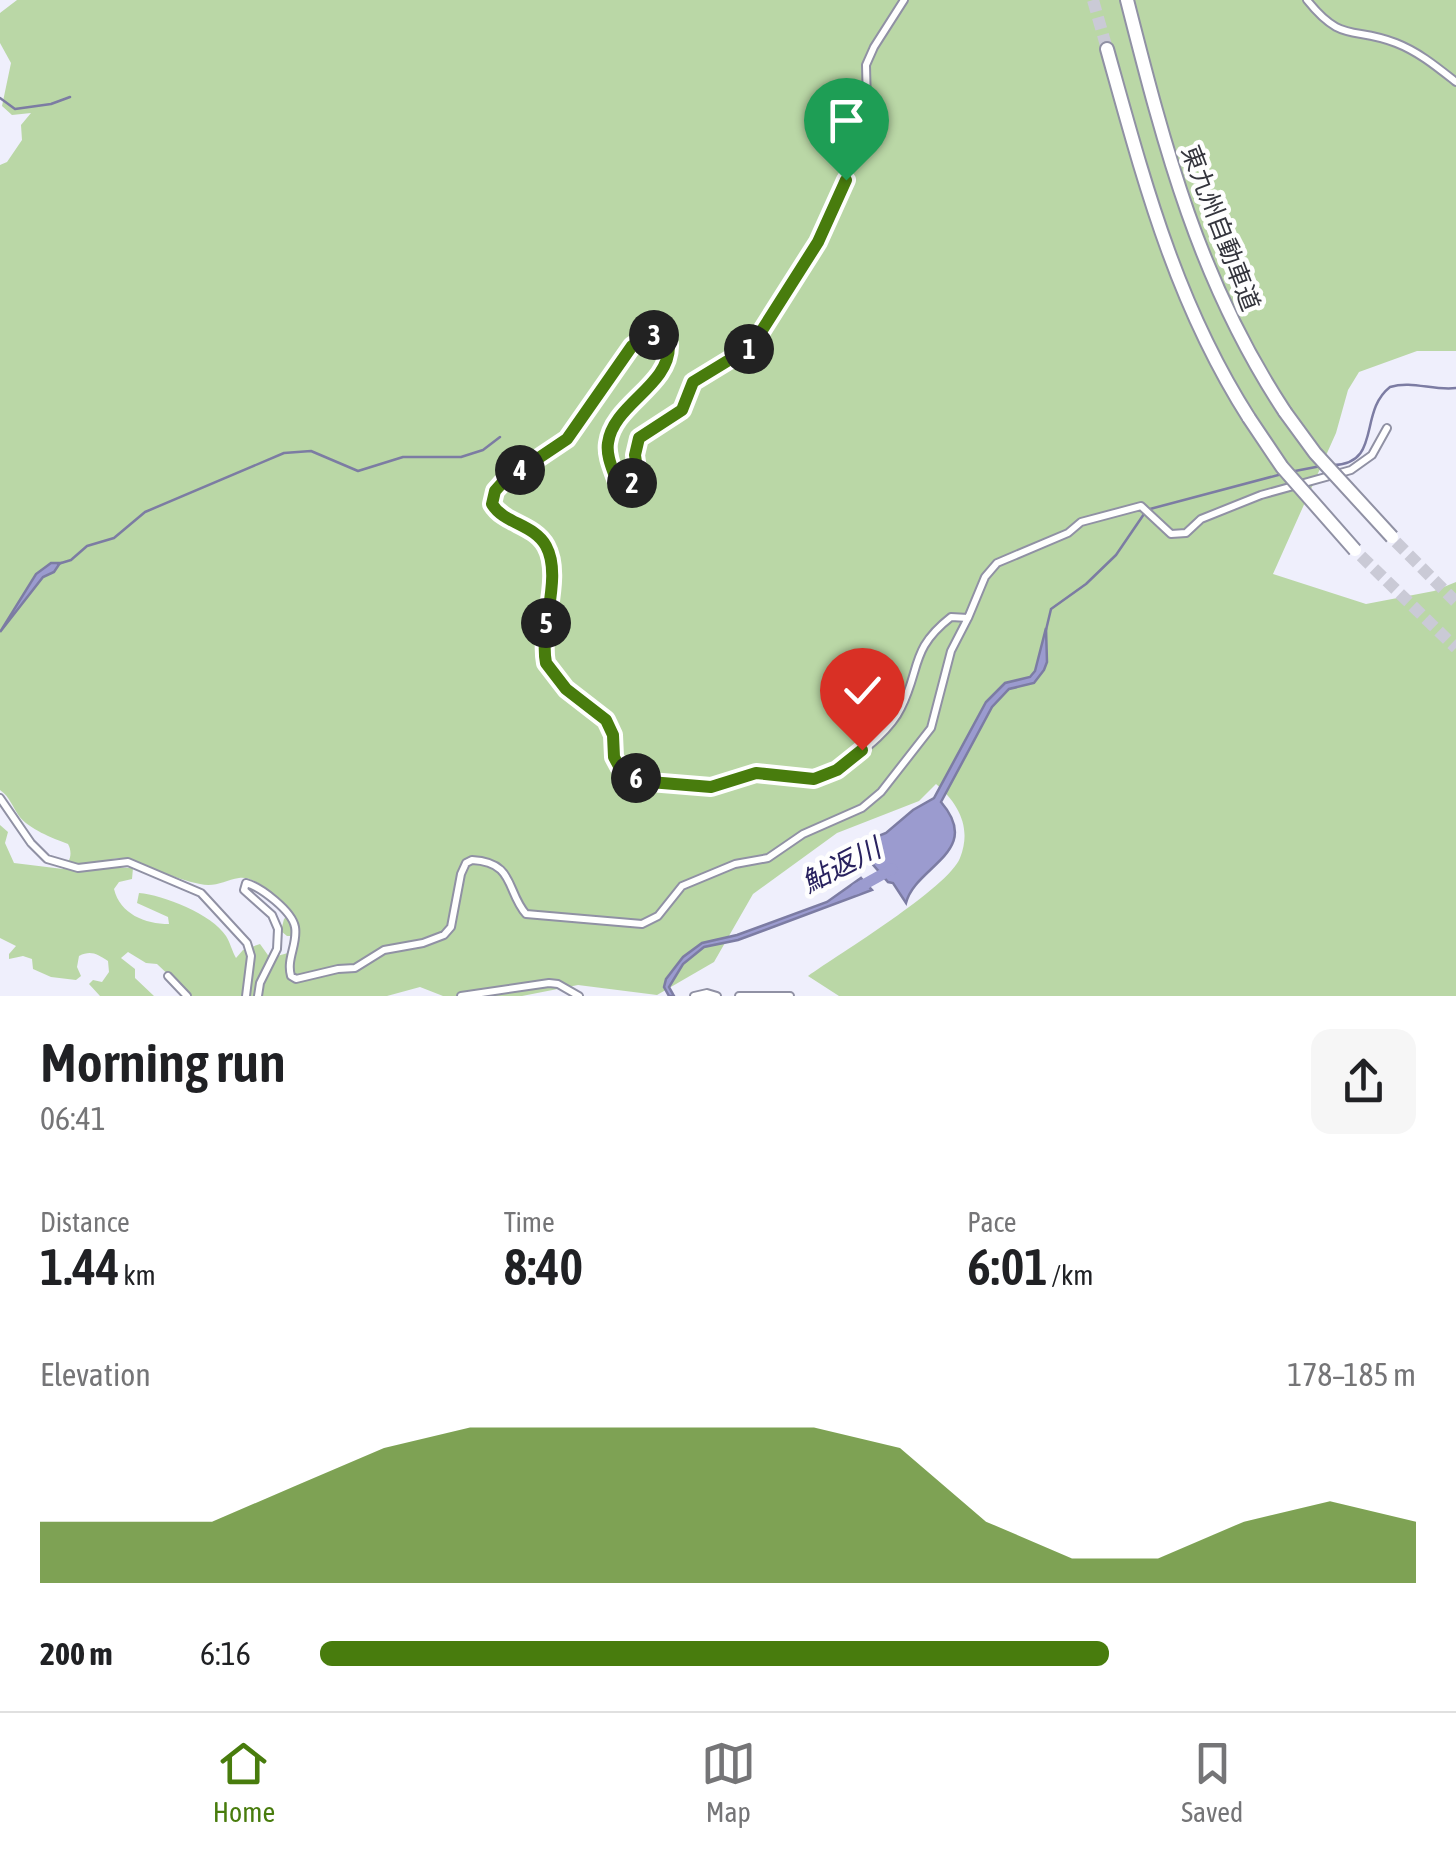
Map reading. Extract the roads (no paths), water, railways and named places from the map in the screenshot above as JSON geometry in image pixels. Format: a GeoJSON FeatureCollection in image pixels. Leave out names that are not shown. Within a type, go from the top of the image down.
{"type":"FeatureCollection","features":[{"type":"Feature","properties":{"kind":"highway","name":"東九州自動車道"},"geometry":{"type":"LineString","coordinates":[[1126,0],[1182,197],[1224,306],[1285,412],[1328,468],[1394,540]]}},
{"type":"Feature","properties":{"kind":"highway"},"geometry":{"type":"LineString","coordinates":[[1108,49],[1158,228],[1202,336],[1234,396],[1282,467],[1358,553]]}},
{"type":"Feature","properties":{"kind":"street"},"geometry":{"type":"LineString","coordinates":[[904,0],[866,65],[862,130],[832,214],[752,346],[693,382],[682,410],[639,438],[635,455],[638,476],[624,484],[615,476],[608,440],[622,416],[663,368],[670,350],[661,334],[638,342],[619,360],[567,439],[503,482],[495,491],[492,504],[502,516],[536,534],[550,554],[544,656],[549,670],[566,689],[606,720],[621,770],[650,782],[711,787],[748,774],[806,780],[837,770],[896,718],[926,640],[951,617],[968,618]]}},
{"type":"Feature","properties":{"kind":"street"},"geometry":{"type":"LineString","coordinates":[[1307,0],[1340,30],[1383,38],[1405,47],[1456,82]]}},
{"type":"Feature","properties":{"kind":"street"},"geometry":{"type":"LineString","coordinates":[[258,996],[279,935],[272,915],[246,893],[246,883],[268,896],[293,922],[289,971],[296,980],[355,968],[384,950],[430,942],[444,935],[452,924],[461,874],[472,860],[498,866],[513,886],[522,911],[532,916],[634,924],[653,920],[682,886],[735,864],[768,858],[803,834],[862,808],[881,792],[932,728],[951,651],[985,577],[997,563],[1068,533],[1081,522],[1141,506],[1170,534],[1186,532],[1201,520],[1261,495],[1351,470],[1372,455],[1387,428]]}},
{"type":"Feature","properties":{"kind":"street"},"geometry":{"type":"LineString","coordinates":[[0,798],[47,859],[78,868],[128,862],[201,893],[247,943],[252,956],[246,996]]}},
{"type":"Feature","properties":{"kind":"street"},"geometry":{"type":"LineString","coordinates":[[168,976],[187,996]]}},
{"type":"Feature","properties":{"kind":"street"},"geometry":{"type":"LineString","coordinates":[[461,996],[549,984],[558,984],[580,996]]}},
{"type":"Feature","properties":{"kind":"street"},"geometry":{"type":"LineString","coordinates":[[694,996],[717,996]]}},
{"type":"Feature","properties":{"kind":"street"},"geometry":{"type":"LineString","coordinates":[[739,996],[790,996]]}},
{"type":"Feature","properties":{"kind":"water"},"geometry":{"type":"Polygon","coordinates":[[[51,563],[60,563],[54,572],[43,577],[0,632],[36,574],[51,563]]]}},
{"type":"Feature","properties":{"kind":"water"},"geometry":{"type":"Polygon","coordinates":[[[1046,628],[1044,670],[1034,683],[1009,689],[992,707],[941,802],[952,819],[955,834],[951,846],[912,890],[906,903],[893,883],[856,845],[886,833],[934,798],[986,702],[1005,683],[1030,677],[1035,671],[1046,628]]]}},
{"type":"Feature","properties":{"kind":"water"},"geometry":{"type":"Polygon","coordinates":[[[861,878],[872,890],[738,940],[704,947],[683,964],[669,987],[674,996],[669,996],[664,987],[666,979],[683,957],[702,943],[737,935],[827,902],[861,878]]]}},
{"type":"Feature","properties":{"kind":"waterway"},"geometry":{"type":"LineString","coordinates":[[0,98],[15,109],[70,97]]}},
{"type":"Feature","properties":{"kind":"waterway"},"geometry":{"type":"LineString","coordinates":[[1334,465],[1358,455],[1374,409],[1390,387],[1456,388]]}},
{"type":"Feature","properties":{"kind":"waterway"},"geometry":{"type":"LineString","coordinates":[[58,564],[71,560],[87,546],[114,538],[145,512],[284,453],[311,451],[358,471],[403,457],[461,457],[483,450],[500,437]]}},
{"type":"Feature","properties":{"kind":"waterway"},"geometry":{"type":"LineString","coordinates":[[1295,471],[1321,466]]}},
{"type":"Feature","properties":{"kind":"waterway"},"geometry":{"type":"LineString","coordinates":[[1150,509],[1282,474]]}},
{"type":"Feature","properties":{"kind":"waterway"},"geometry":{"type":"LineString","coordinates":[[1046,630],[1051,609],[1086,584],[1116,555],[1144,514]]}},
{"type":"Feature","properties":{"kind":"waterway","name":"鮎返川"},"geometry":{"type":"LineString","coordinates":[[856,889],[892,869]]}},
{"type":"Feature","properties":{"kind":"tunnel"},"geometry":{"type":"LineString","coordinates":[[1093,0],[1107,49]]}},
{"type":"Feature","properties":{"kind":"tunnel"},"geometry":{"type":"LineString","coordinates":[[1396,542],[1456,602]]}},
{"type":"Feature","properties":{"kind":"tunnel"},"geometry":{"type":"LineString","coordinates":[[1361,556],[1456,648]]}}]}
